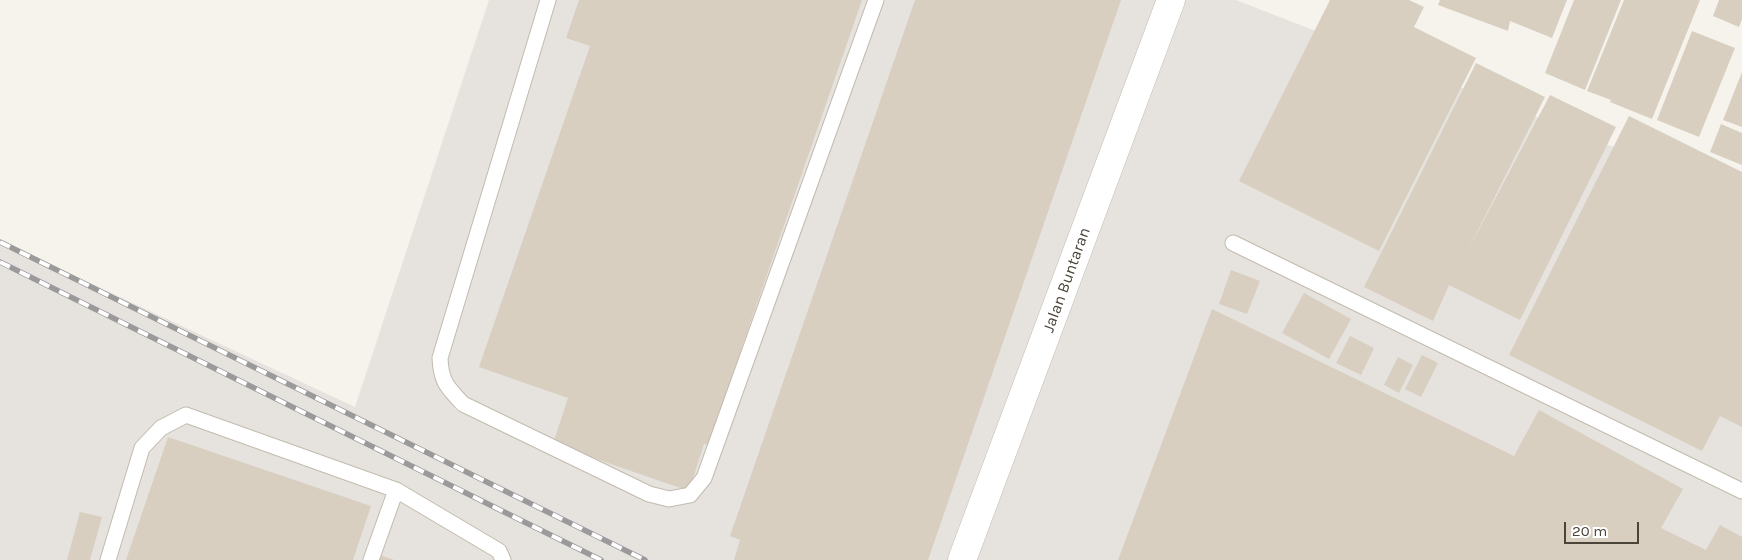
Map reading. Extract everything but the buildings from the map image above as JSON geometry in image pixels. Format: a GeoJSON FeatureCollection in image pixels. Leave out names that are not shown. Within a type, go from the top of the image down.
{"type":"FeatureCollection","features":[{"type":"Feature","properties":{"kind":"street","name":"Jalan Buntaran"},"geometry":{"type":"LineString","coordinates":[[962,560],[1171,0]]}},
{"type":"Feature","properties":{"kind":"lane"},"geometry":{"type":"LineString","coordinates":[[548,0],[440,358],[440,373],[448,389],[464,404],[649,494],[669,499],[690,495],[704,478],[876,0]]}},
{"type":"Feature","properties":{"kind":"lane"},"geometry":{"type":"LineString","coordinates":[[1233,243],[1742,491]]}},
{"type":"Feature","properties":{"kind":"lane"},"geometry":{"type":"LineString","coordinates":[[108,560],[142,448],[161,428],[186,415],[396,490],[499,551],[503,560]]}},
{"type":"Feature","properties":{"kind":"lane"},"geometry":{"type":"LineString","coordinates":[[371,560],[396,490]]}},
{"type":"Feature","properties":{"kind":"shaded area"},"geometry":{"type":"Polygon","coordinates":[[[489,0],[1236,0],[1742,197],[1742,560],[0,560],[0,241],[355,407],[489,0]]]}},
{"type":"Feature","properties":{"kind":"railway"},"geometry":{"type":"LineString","coordinates":[[0,242],[645,560]]}},
{"type":"Feature","properties":{"kind":"railway"},"geometry":{"type":"LineString","coordinates":[[0,262],[601,560]]}}]}
